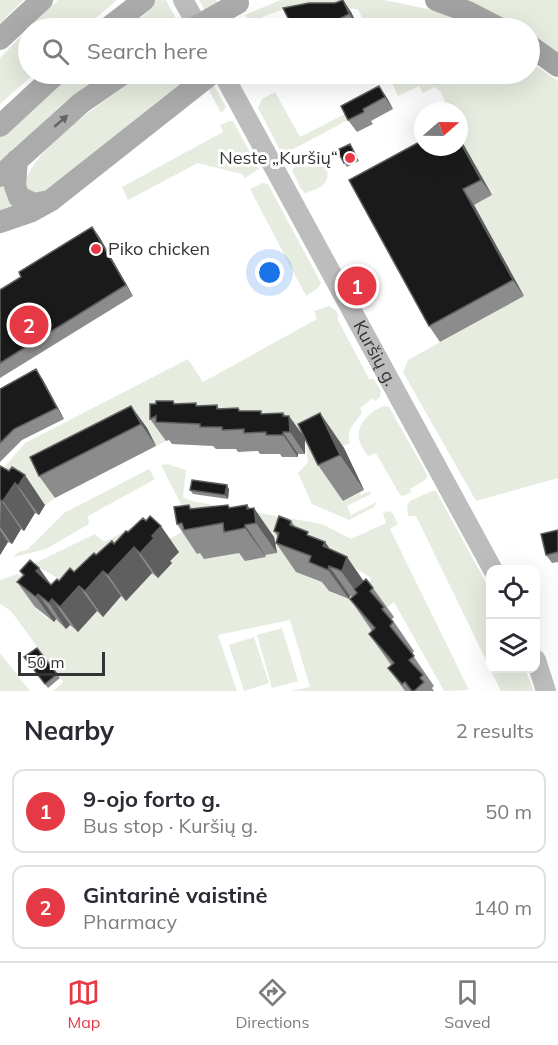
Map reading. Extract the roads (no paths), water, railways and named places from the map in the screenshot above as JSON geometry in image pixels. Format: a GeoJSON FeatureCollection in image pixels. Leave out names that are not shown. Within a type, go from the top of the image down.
{"type":"FeatureCollection","features":[{"type":"Feature","properties":{"kind":"highway"},"geometry":{"type":"LineString","coordinates":[[436,0],[480,18]]}},
{"type":"Feature","properties":{"kind":"highway"},"geometry":{"type":"LineString","coordinates":[[540,53],[558,66]]}},
{"type":"Feature","properties":{"kind":"main road"},"geometry":{"type":"LineString","coordinates":[[23,18],[42,0]]}},
{"type":"Feature","properties":{"kind":"main road"},"geometry":{"type":"LineString","coordinates":[[183,0],[193,18]]}},
{"type":"Feature","properties":{"kind":"main road"},"geometry":{"type":"LineString","coordinates":[[212,18],[242,2]]}},
{"type":"Feature","properties":{"kind":"main road"},"geometry":{"type":"LineString","coordinates":[[121,18],[139,4]]}},
{"type":"Feature","properties":{"kind":"main road"},"geometry":{"type":"LineString","coordinates":[[0,39],[18,22]]}},
{"type":"Feature","properties":{"kind":"main road"},"geometry":{"type":"LineString","coordinates":[[0,126],[45,84]]}},
{"type":"Feature","properties":{"kind":"main road"},"geometry":{"type":"LineString","coordinates":[[0,176],[81,103],[109,84]]}},
{"type":"Feature","properties":{"kind":"main road"},"geometry":{"type":"LineString","coordinates":[[0,222],[32,211],[50,201],[198,84]]}},
{"type":"Feature","properties":{"kind":"main road","name":"Kuršių g."},"geometry":{"type":"LineString","coordinates":[[228,84],[491,565]]}},
{"type":"Feature","properties":{"kind":"main road"},"geometry":{"type":"LineString","coordinates":[[17,160],[15,186],[19,197],[34,204],[50,201]]}},
{"type":"Feature","properties":{"kind":"main road"},"geometry":{"type":"LineString","coordinates":[[540,672],[546,691]]}},
{"type":"Feature","properties":{"kind":"place","name":"Neste „Kuršių“"},"geometry":{"type":"Point","coordinates":[350,158]}},
{"type":"Feature","properties":{"kind":"place","name":"Piko chicken"},"geometry":{"type":"Point","coordinates":[96,249]}},
{"type":"Feature","properties":{"kind":"place","name":"9-ojo forto g."},"geometry":{"type":"Point","coordinates":[357,286]}},
{"type":"Feature","properties":{"kind":"place","name":"Gintarinė vaistinė"},"geometry":{"type":"Point","coordinates":[29,325]}}]}
